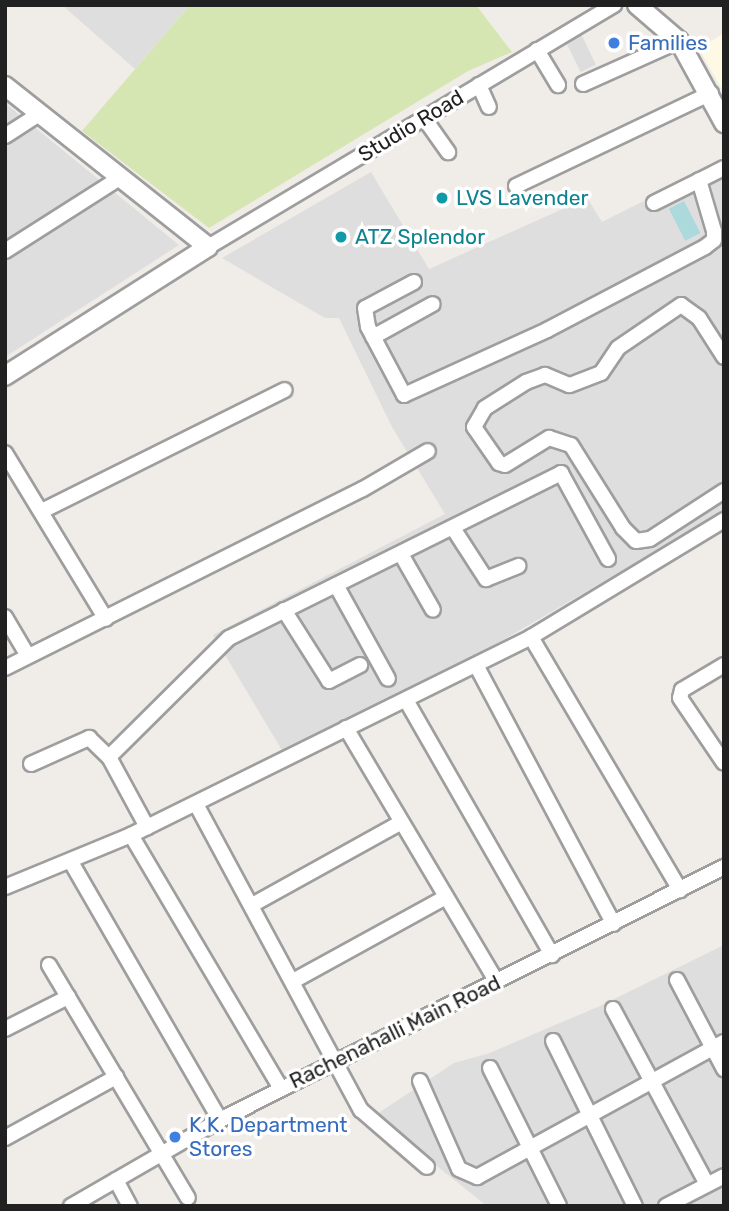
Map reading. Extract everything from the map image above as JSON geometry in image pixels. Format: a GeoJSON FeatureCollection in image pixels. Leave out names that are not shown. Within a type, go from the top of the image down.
{"type":"FeatureCollection","features":[{"type":"Feature","properties":{"kind":"street","name":"Studio Road"},"geometry":{"type":"LineString","coordinates":[[208,247],[614,5]]}},
{"type":"Feature","properties":{"kind":"street"},"geometry":{"type":"LineString","coordinates":[[637,5],[679,41],[711,93],[724,123]]}},
{"type":"Feature","properties":{"kind":"street"},"geometry":{"type":"LineString","coordinates":[[583,84],[679,41]]}},
{"type":"Feature","properties":{"kind":"street"},"geometry":{"type":"LineString","coordinates":[[537,50],[558,85]]}},
{"type":"Feature","properties":{"kind":"street"},"geometry":{"type":"LineString","coordinates":[[479,85],[489,107]]}},
{"type":"Feature","properties":{"kind":"street"},"geometry":{"type":"LineString","coordinates":[[5,86],[208,247],[5,376]]}},
{"type":"Feature","properties":{"kind":"street"},"geometry":{"type":"LineString","coordinates":[[516,186],[711,93]]}},
{"type":"Feature","properties":{"kind":"street"},"geometry":{"type":"LineString","coordinates":[[5,136],[39,114]]}},
{"type":"Feature","properties":{"kind":"street"},"geometry":{"type":"LineString","coordinates":[[424,118],[441,149],[448,152]]}},
{"type":"Feature","properties":{"kind":"street"},"geometry":{"type":"LineString","coordinates":[[654,203],[724,168]]}},
{"type":"Feature","properties":{"kind":"street"},"geometry":{"type":"LineString","coordinates":[[5,251],[121,177]]}},
{"type":"Feature","properties":{"kind":"street"},"geometry":{"type":"LineString","coordinates":[[416,286],[365,308],[373,337],[399,391],[412,395],[705,247],[714,240],[714,232],[699,180]]}},
{"type":"Feature","properties":{"kind":"street"},"geometry":{"type":"LineString","coordinates":[[373,337],[433,304]]}},
{"type":"Feature","properties":{"kind":"street"},"geometry":{"type":"LineString","coordinates":[[724,357],[699,318],[681,305],[618,348],[601,373],[569,385],[545,375],[526,382],[485,408],[474,427],[499,463],[505,465],[549,438],[571,445],[622,528],[636,541],[650,538],[724,491]]}},
{"type":"Feature","properties":{"kind":"street"},"geometry":{"type":"LineString","coordinates":[[42,511],[285,390]]}},
{"type":"Feature","properties":{"kind":"street"},"geometry":{"type":"LineString","coordinates":[[5,668],[106,619],[428,452]]}},
{"type":"Feature","properties":{"kind":"street"},"geometry":{"type":"LineString","coordinates":[[5,453],[106,619]]}},
{"type":"Feature","properties":{"kind":"street"},"geometry":{"type":"LineString","coordinates":[[109,757],[222,644],[284,610],[561,473],[608,558]]}},
{"type":"Feature","properties":{"kind":"street"},"geometry":{"type":"LineString","coordinates":[[5,887],[131,835],[531,637],[724,520]]}},
{"type":"Feature","properties":{"kind":"street"},"geometry":{"type":"LineString","coordinates":[[453,528],[486,579],[518,566]]}},
{"type":"Feature","properties":{"kind":"street"},"geometry":{"type":"LineString","coordinates":[[401,554],[433,610]]}},
{"type":"Feature","properties":{"kind":"street"},"geometry":{"type":"LineString","coordinates":[[336,585],[388,679]]}},
{"type":"Feature","properties":{"kind":"street"},"geometry":{"type":"LineString","coordinates":[[284,610],[329,681],[360,665]]}},
{"type":"Feature","properties":{"kind":"street"},"geometry":{"type":"LineString","coordinates":[[5,617],[28,656]]}},
{"type":"Feature","properties":{"kind":"street"},"geometry":{"type":"LineString","coordinates":[[531,637],[680,890]]}},
{"type":"Feature","properties":{"kind":"street"},"geometry":{"type":"LineString","coordinates":[[476,665],[614,924]]}},
{"type":"Feature","properties":{"kind":"street"},"geometry":{"type":"LineString","coordinates":[[724,665],[682,690],[688,712],[724,763]]}},
{"type":"Feature","properties":{"kind":"street"},"geometry":{"type":"LineString","coordinates":[[406,700],[552,955]]}},
{"type":"Feature","properties":{"kind":"street"},"geometry":{"type":"LineString","coordinates":[[346,728],[497,982]]}},
{"type":"Feature","properties":{"kind":"street"},"geometry":{"type":"LineString","coordinates":[[31,764],[89,738],[109,757],[147,827]]}},
{"type":"Feature","properties":{"kind":"street"},"geometry":{"type":"LineString","coordinates":[[196,804],[295,980],[361,1110],[426,1167]]}},
{"type":"Feature","properties":{"kind":"street"},"geometry":{"type":"LineString","coordinates":[[253,905],[401,822]]}},
{"type":"Feature","properties":{"kind":"street"},"geometry":{"type":"LineString","coordinates":[[131,835],[281,1089]]}},
{"type":"Feature","properties":{"kind":"street"},"geometry":{"type":"LineString","coordinates":[[71,862],[220,1120]]}},
{"type":"Feature","properties":{"kind":"street","name":"Rachenahalli Main Road"},"geometry":{"type":"LineString","coordinates":[[71,1206],[220,1120],[724,867]]}},
{"type":"Feature","properties":{"kind":"street"},"geometry":{"type":"LineString","coordinates":[[295,980],[446,897]]}},
{"type":"Feature","properties":{"kind":"street"},"geometry":{"type":"LineString","coordinates":[[49,965],[188,1198]]}},
{"type":"Feature","properties":{"kind":"street"},"geometry":{"type":"LineString","coordinates":[[677,980],[718,1045],[724,1069]]}},
{"type":"Feature","properties":{"kind":"street"},"geometry":{"type":"LineString","coordinates":[[5,1029],[68,997]]}},
{"type":"Feature","properties":{"kind":"street"},"geometry":{"type":"LineString","coordinates":[[613,1009],[707,1184]]}},
{"type":"Feature","properties":{"kind":"street"},"geometry":{"type":"LineString","coordinates":[[553,1041],[635,1206]]}},
{"type":"Feature","properties":{"kind":"street"},"geometry":{"type":"LineString","coordinates":[[420,1081],[459,1169],[468,1176],[477,1177],[718,1045]]}},
{"type":"Feature","properties":{"kind":"street"},"geometry":{"type":"LineString","coordinates":[[490,1068],[559,1206]]}},
{"type":"Feature","properties":{"kind":"street"},"geometry":{"type":"LineString","coordinates":[[5,1138],[116,1077]]}},
{"type":"Feature","properties":{"kind":"street"},"geometry":{"type":"LineString","coordinates":[[666,1206],[691,1199],[707,1184],[724,1176]]}},
{"type":"Feature","properties":{"kind":"street"},"geometry":{"type":"LineString","coordinates":[[116,1180],[130,1206]]}},
{"type":"Feature","properties":{"kind":"shaded area"},"geometry":{"type":"Polygon","coordinates":[[[62,5],[190,5],[135,69],[62,5]]]}},
{"type":"Feature","properties":{"kind":"shaded area"},"geometry":{"type":"Polygon","coordinates":[[[724,33],[724,93],[699,49],[724,33]]]}},
{"type":"Feature","properties":{"kind":"shaded area"},"geometry":{"type":"Polygon","coordinates":[[[581,34],[596,65],[581,72],[566,41],[581,34]]]}},
{"type":"Feature","properties":{"kind":"shaded area"},"geometry":{"type":"Polygon","coordinates":[[[5,103],[179,245],[5,357],[5,103]]]}},
{"type":"Feature","properties":{"kind":"shaded area"},"geometry":{"type":"Polygon","coordinates":[[[723,161],[724,512],[451,670],[283,752],[213,635],[445,514],[392,427],[339,318],[325,318],[222,258],[371,172],[429,269],[587,198],[602,222],[723,161]]]}},
{"type":"Feature","properties":{"kind":"shaded area"},"geometry":{"type":"Polygon","coordinates":[[[724,945],[724,1206],[487,1206],[374,1116],[454,1063],[487,1054],[600,1006],[724,945]]]}},
{"type":"Feature","properties":{"kind":"green space"},"geometry":{"type":"Polygon","coordinates":[[[190,5],[476,5],[512,52],[468,71],[209,228],[82,131],[190,5]]]}},
{"type":"Feature","properties":{"kind":"water"},"geometry":{"type":"Polygon","coordinates":[[[684,201],[700,233],[685,241],[669,209],[684,201]]]}},
{"type":"Feature","properties":{"kind":"place","name":"Families"},"geometry":{"type":"Point","coordinates":[614,43]}},
{"type":"Feature","properties":{"kind":"place","name":"LVS Lavender"},"geometry":{"type":"Point","coordinates":[442,198]}},
{"type":"Feature","properties":{"kind":"place","name":"ATZ Splendor"},"geometry":{"type":"Point","coordinates":[341,237]}},
{"type":"Feature","properties":{"kind":"place","name":"K.K. Department Stores"},"geometry":{"type":"Point","coordinates":[175,1137]}}]}
